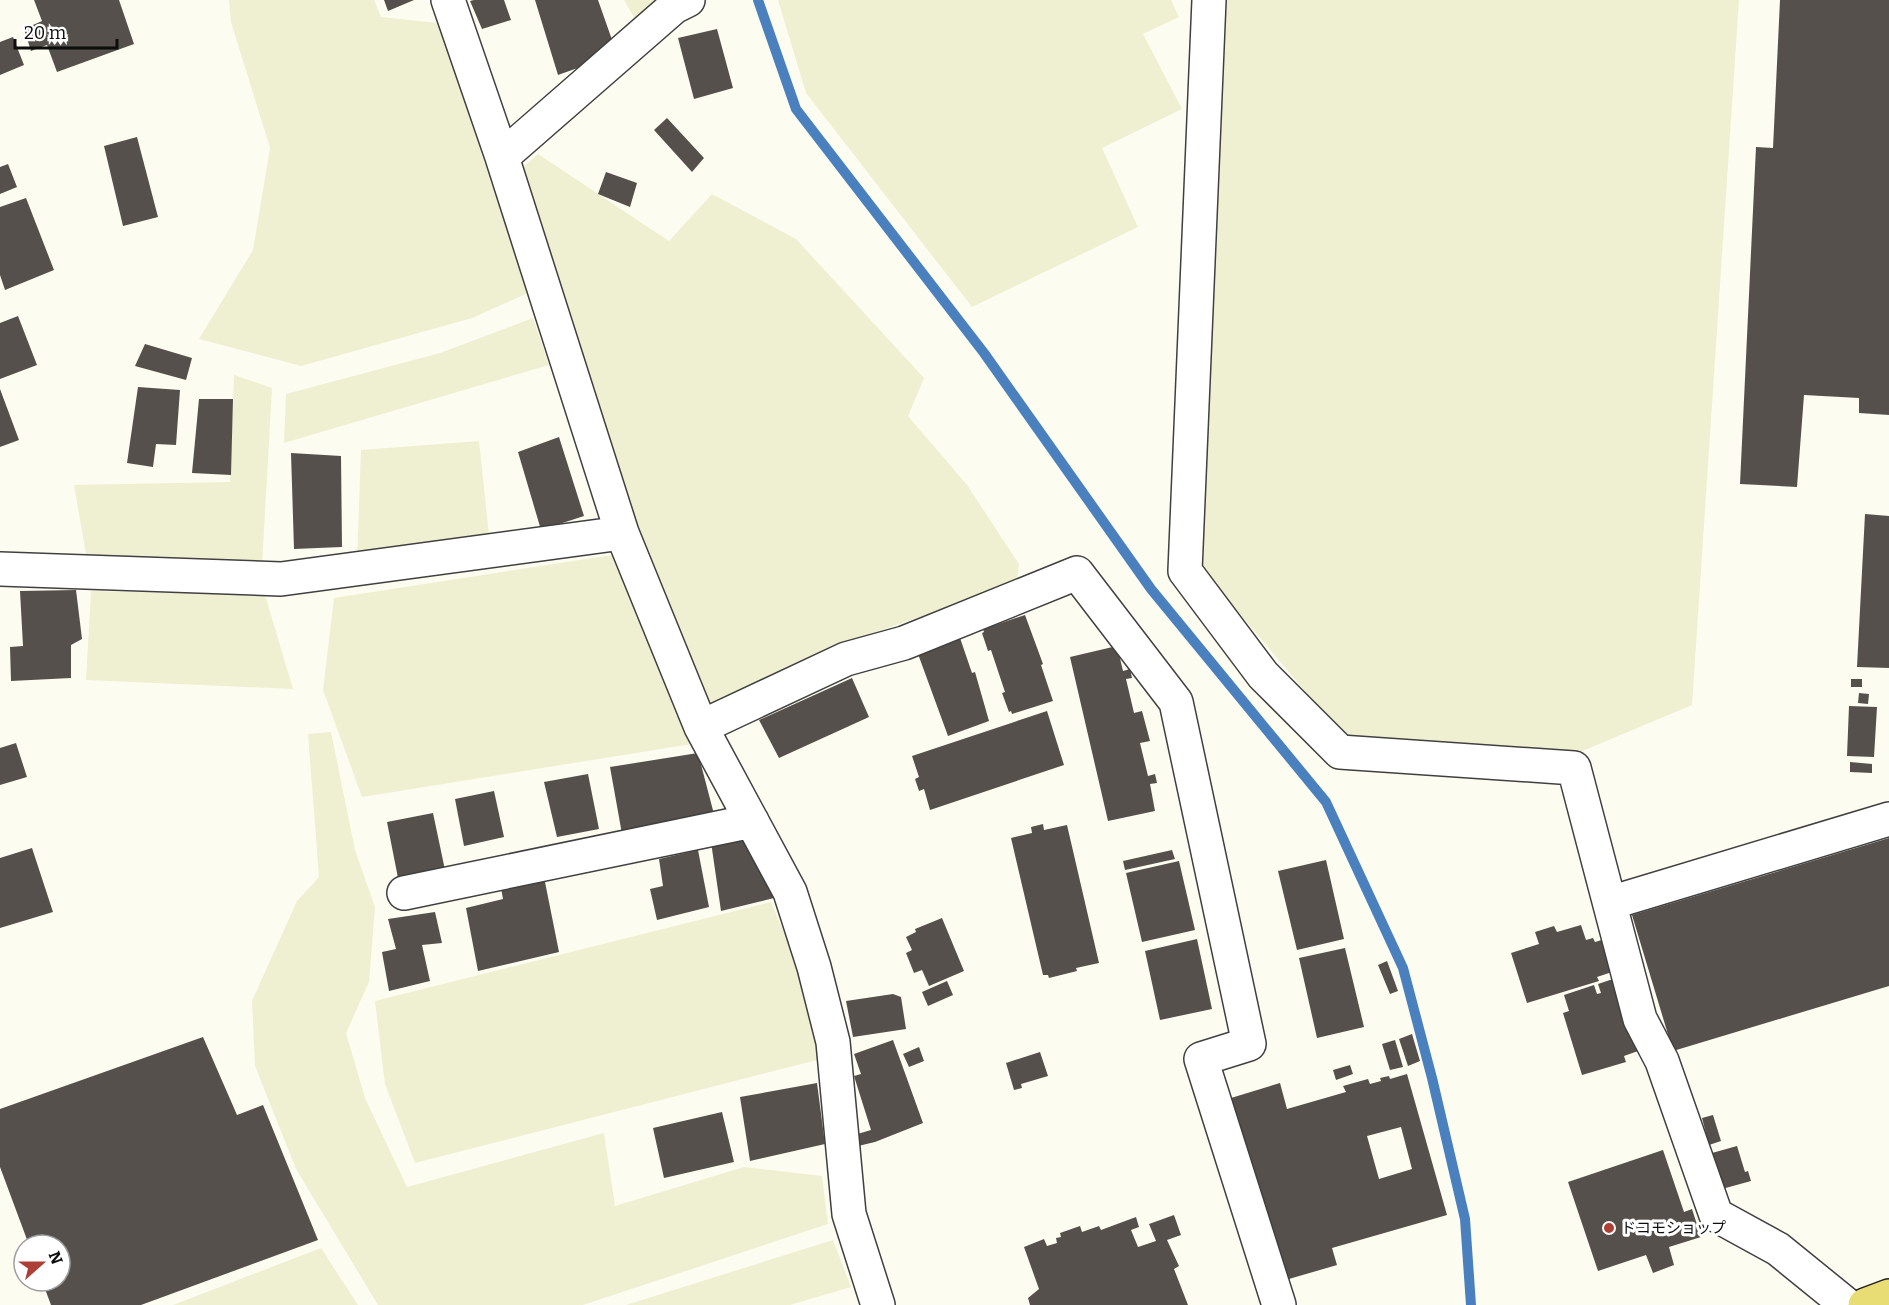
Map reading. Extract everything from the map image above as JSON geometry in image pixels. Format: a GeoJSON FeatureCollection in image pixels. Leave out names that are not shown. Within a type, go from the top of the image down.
{"type":"FeatureCollection","features":[{"type":"Feature","properties":{"kind":"main road"},"geometry":{"type":"LineString","coordinates":[[1865,1305],[1889,1296]]}},
{"type":"Feature","properties":{"kind":"street"},"geometry":{"type":"LineString","coordinates":[[448,0],[502,157],[622,533],[700,728],[790,892],[814,967],[833,1042],[849,1214],[878,1305]]}},
{"type":"Feature","properties":{"kind":"street"},"geometry":{"type":"LineString","coordinates":[[502,157],[674,7],[688,0]]}},
{"type":"Feature","properties":{"kind":"street"},"geometry":{"type":"LineString","coordinates":[[1209,0],[1185,571],[1263,675],[1340,752],[1574,768],[1640,1019],[1662,1061],[1716,1215],[1778,1249],[1848,1305]]}},
{"type":"Feature","properties":{"kind":"street"},"geometry":{"type":"LineString","coordinates":[[0,569],[281,579],[622,533]]}},
{"type":"Feature","properties":{"kind":"street"},"geometry":{"type":"LineString","coordinates":[[700,728],[846,659],[904,643],[1077,573],[1176,702],[1249,1044],[1201,1059],[1279,1305]]}},
{"type":"Feature","properties":{"kind":"street"},"geometry":{"type":"LineString","coordinates":[[1610,903],[1889,819]]}},
{"type":"Feature","properties":{"kind":"street"},"geometry":{"type":"LineString","coordinates":[[404,893],[752,821]]}},
{"type":"Feature","properties":{"kind":"green space"},"geometry":{"type":"Polygon","coordinates":[[[229,0],[374,0],[381,17],[438,23],[528,293],[472,318],[301,366],[199,339],[253,250],[270,148],[231,22],[229,0]]]}},
{"type":"Feature","properties":{"kind":"green space"},"geometry":{"type":"Polygon","coordinates":[[[624,0],[676,0],[638,24],[624,0]]]}},
{"type":"Feature","properties":{"kind":"green space"},"geometry":{"type":"Polygon","coordinates":[[[778,0],[1171,0],[1179,17],[1143,34],[1182,109],[1102,148],[1138,227],[972,307],[806,93],[778,0]]]}},
{"type":"Feature","properties":{"kind":"green space"},"geometry":{"type":"Polygon","coordinates":[[[1224,0],[1739,0],[1692,705],[1573,755],[1343,736],[1200,567],[1224,0]]]}},
{"type":"Feature","properties":{"kind":"green space"},"geometry":{"type":"Polygon","coordinates":[[[538,154],[669,241],[712,194],[796,239],[924,378],[908,416],[967,485],[1019,564],[1017,583],[839,645],[702,708],[663,622],[518,172],[538,154]]]}},
{"type":"Feature","properties":{"kind":"green space"},"geometry":{"type":"Polygon","coordinates":[[[533,318],[549,365],[284,443],[286,394],[440,353],[533,318]]]}},
{"type":"Feature","properties":{"kind":"green space"},"geometry":{"type":"Polygon","coordinates":[[[234,375],[272,388],[262,566],[88,566],[74,485],[230,482],[234,375]]]}},
{"type":"Feature","properties":{"kind":"green space"},"geometry":{"type":"Polygon","coordinates":[[[479,441],[490,544],[357,562],[361,450],[479,441]]]}},
{"type":"Feature","properties":{"kind":"green space"},"geometry":{"type":"Polygon","coordinates":[[[612,555],[692,744],[362,797],[323,690],[334,598],[612,555]]]}},
{"type":"Feature","properties":{"kind":"green space"},"geometry":{"type":"Polygon","coordinates":[[[91,591],[265,595],[293,689],[86,680],[91,591]]]}},
{"type":"Feature","properties":{"kind":"green space"},"geometry":{"type":"Polygon","coordinates":[[[331,732],[355,850],[375,907],[369,982],[346,1033],[365,1098],[407,1187],[604,1133],[615,1206],[744,1167],[822,1176],[828,1224],[583,1305],[378,1305],[296,1169],[255,1066],[252,1001],[297,901],[319,877],[308,734],[331,732]]]}},
{"type":"Feature","properties":{"kind":"green space"},"geometry":{"type":"Polygon","coordinates":[[[771,902],[806,985],[821,1059],[415,1163],[385,1084],[375,1001],[771,902]]]}},
{"type":"Feature","properties":{"kind":"green space"},"geometry":{"type":"Polygon","coordinates":[[[833,1240],[851,1287],[790,1305],[626,1305],[833,1240]]]}},
{"type":"Feature","properties":{"kind":"green space"},"geometry":{"type":"Polygon","coordinates":[[[321,1248],[358,1305],[173,1305],[321,1248]]]}},
{"type":"Feature","properties":{"kind":"building"},"geometry":{"type":"Polygon","coordinates":[[[34,0],[119,0],[134,44],[57,72],[47,45],[31,51],[24,29],[42,21],[34,0]]]}},
{"type":"Feature","properties":{"kind":"building"},"geometry":{"type":"Polygon","coordinates":[[[384,0],[414,0],[388,11],[384,0]]]}},
{"type":"Feature","properties":{"kind":"building"},"geometry":{"type":"Polygon","coordinates":[[[504,0],[511,20],[482,29],[470,1],[504,0]]]}},
{"type":"Feature","properties":{"kind":"building"},"geometry":{"type":"Polygon","coordinates":[[[535,0],[598,0],[617,54],[558,75],[535,0]]]}},
{"type":"Feature","properties":{"kind":"building"},"geometry":{"type":"Polygon","coordinates":[[[1780,0],[1889,0],[1889,415],[1859,413],[1859,398],[1804,395],[1797,487],[1740,484],[1756,147],[1773,148],[1780,0]]]}},
{"type":"Feature","properties":{"kind":"building"},"geometry":{"type":"Polygon","coordinates":[[[717,29],[733,88],[694,99],[678,38],[717,29]]]}},
{"type":"Feature","properties":{"kind":"building"},"geometry":{"type":"Polygon","coordinates":[[[13,37],[24,65],[0,75],[0,42],[13,37]]]}},
{"type":"Feature","properties":{"kind":"building"},"geometry":{"type":"Polygon","coordinates":[[[667,118],[704,158],[692,172],[654,130],[667,118]]]}},
{"type":"Feature","properties":{"kind":"building"},"geometry":{"type":"Polygon","coordinates":[[[137,137],[158,217],[123,226],[104,146],[137,137]]]}},
{"type":"Feature","properties":{"kind":"building"},"geometry":{"type":"Polygon","coordinates":[[[8,164],[17,187],[0,194],[0,167],[8,164]]]}},
{"type":"Feature","properties":{"kind":"building"},"geometry":{"type":"Polygon","coordinates":[[[606,172],[637,183],[630,207],[598,194],[606,172]]]}},
{"type":"Feature","properties":{"kind":"building"},"geometry":{"type":"Polygon","coordinates":[[[26,198],[54,270],[5,290],[0,275],[0,207],[26,198]]]}},
{"type":"Feature","properties":{"kind":"building"},"geometry":{"type":"Polygon","coordinates":[[[18,316],[37,365],[0,379],[0,323],[18,316]]]}},
{"type":"Feature","properties":{"kind":"building"},"geometry":{"type":"Polygon","coordinates":[[[145,344],[192,358],[186,380],[135,366],[145,344]]]}},
{"type":"Feature","properties":{"kind":"building"},"geometry":{"type":"Polygon","coordinates":[[[138,387],[180,390],[176,445],[156,444],[153,467],[127,463],[138,387]]]}},
{"type":"Feature","properties":{"kind":"building"},"geometry":{"type":"Polygon","coordinates":[[[0,389],[19,440],[0,447],[0,389]]]}},
{"type":"Feature","properties":{"kind":"building"},"geometry":{"type":"Polygon","coordinates":[[[199,399],[233,399],[231,475],[192,473],[199,399]]]}},
{"type":"Feature","properties":{"kind":"building"},"geometry":{"type":"Polygon","coordinates":[[[559,437],[584,516],[541,530],[518,452],[559,437]]]}},
{"type":"Feature","properties":{"kind":"building"},"geometry":{"type":"Polygon","coordinates":[[[291,453],[341,456],[342,547],[294,549],[291,453]]]}},
{"type":"Feature","properties":{"kind":"building"},"geometry":{"type":"Polygon","coordinates":[[[1865,514],[1889,516],[1889,668],[1857,667],[1865,514]]]}},
{"type":"Feature","properties":{"kind":"building"},"geometry":{"type":"Polygon","coordinates":[[[76,590],[82,639],[71,645],[71,678],[11,681],[10,647],[23,646],[20,591],[76,590]]]}},
{"type":"Feature","properties":{"kind":"building"},"geometry":{"type":"Polygon","coordinates":[[[1025,615],[1043,664],[1041,665],[1053,701],[1012,714],[1011,711],[1009,712],[1002,693],[1005,692],[991,650],[988,651],[982,633],[983,629],[1025,615]]]}},
{"type":"Feature","properties":{"kind":"building"},"geometry":{"type":"Polygon","coordinates":[[[960,638],[972,673],[975,672],[989,721],[948,736],[918,654],[960,638]]]}},
{"type":"Feature","properties":{"kind":"building"},"geometry":{"type":"Polygon","coordinates":[[[1117,646],[1123,671],[1130,669],[1132,678],[1126,679],[1134,713],[1142,711],[1150,741],[1140,743],[1148,776],[1155,774],[1157,783],[1150,784],[1155,811],[1108,821],[1070,657],[1117,646]]]}},
{"type":"Feature","properties":{"kind":"building"},"geometry":{"type":"Polygon","coordinates":[[[852,678],[869,717],[779,758],[759,720],[852,678]]]}},
{"type":"Feature","properties":{"kind":"building"},"geometry":{"type":"Polygon","coordinates":[[[1851,679],[1862,679],[1862,687],[1851,687],[1851,679]]]}},
{"type":"Feature","properties":{"kind":"building"},"geometry":{"type":"Polygon","coordinates":[[[1859,693],[1869,694],[1868,704],[1858,703],[1859,693]]]}},
{"type":"Feature","properties":{"kind":"building"},"geometry":{"type":"Polygon","coordinates":[[[1849,706],[1877,707],[1874,757],[1847,756],[1849,706]]]}},
{"type":"Feature","properties":{"kind":"building"},"geometry":{"type":"Polygon","coordinates":[[[1047,711],[1064,765],[930,810],[924,789],[919,791],[915,779],[919,777],[912,756],[1047,711]]]}},
{"type":"Feature","properties":{"kind":"building"},"geometry":{"type":"Polygon","coordinates":[[[16,743],[27,777],[0,785],[0,748],[16,743]]]}},
{"type":"Feature","properties":{"kind":"building"},"geometry":{"type":"Polygon","coordinates":[[[698,753],[715,818],[622,834],[610,767],[698,753]]]}},
{"type":"Feature","properties":{"kind":"building"},"geometry":{"type":"Polygon","coordinates":[[[1850,762],[1872,764],[1872,773],[1850,772],[1850,762]]]}},
{"type":"Feature","properties":{"kind":"building"},"geometry":{"type":"Polygon","coordinates":[[[588,774],[599,829],[557,837],[544,782],[588,774]]]}},
{"type":"Feature","properties":{"kind":"building"},"geometry":{"type":"Polygon","coordinates":[[[494,791],[504,837],[464,846],[455,799],[494,791]]]}},
{"type":"Feature","properties":{"kind":"building"},"geometry":{"type":"Polygon","coordinates":[[[433,813],[445,870],[398,878],[387,822],[433,813]]]}},
{"type":"Feature","properties":{"kind":"building"},"geometry":{"type":"Polygon","coordinates":[[[1043,824],[1044,830],[1067,825],[1099,963],[1076,968],[1077,971],[1049,978],[1048,975],[1043,975],[1011,838],[1032,833],[1031,827],[1043,824]]]}},
{"type":"Feature","properties":{"kind":"building"},"geometry":{"type":"Polygon","coordinates":[[[741,837],[774,898],[721,911],[711,842],[741,837]]]}},
{"type":"Feature","properties":{"kind":"building"},"geometry":{"type":"Polygon","coordinates":[[[1889,838],[1889,986],[1673,1051],[1632,915],[1889,838]]]}},
{"type":"Feature","properties":{"kind":"building"},"geometry":{"type":"Polygon","coordinates":[[[32,848],[53,912],[0,928],[0,858],[32,848]]]}},
{"type":"Feature","properties":{"kind":"building"},"geometry":{"type":"Polygon","coordinates":[[[698,850],[709,907],[657,920],[650,889],[663,886],[659,859],[698,850]]]}},
{"type":"Feature","properties":{"kind":"building"},"geometry":{"type":"Polygon","coordinates":[[[1172,850],[1175,859],[1125,870],[1123,861],[1172,850]]]}},
{"type":"Feature","properties":{"kind":"building"},"geometry":{"type":"Polygon","coordinates":[[[1326,860],[1344,939],[1297,950],[1278,871],[1326,860]]]}},
{"type":"Feature","properties":{"kind":"building"},"geometry":{"type":"Polygon","coordinates":[[[1179,861],[1195,930],[1142,942],[1126,873],[1179,861]]]}},
{"type":"Feature","properties":{"kind":"building"},"geometry":{"type":"Polygon","coordinates":[[[544,877],[559,952],[478,971],[466,908],[503,899],[501,888],[544,877]]]}},
{"type":"Feature","properties":{"kind":"building"},"geometry":{"type":"Polygon","coordinates":[[[435,912],[442,943],[422,945],[430,981],[389,991],[382,952],[396,949],[388,919],[435,912]]]}},
{"type":"Feature","properties":{"kind":"building"},"geometry":{"type":"Polygon","coordinates":[[[942,918],[964,971],[929,986],[922,970],[914,973],[906,953],[912,950],[906,937],[916,932],[915,929],[942,918]]]}},
{"type":"Feature","properties":{"kind":"building"},"geometry":{"type":"Polygon","coordinates":[[[1581,925],[1586,940],[1593,938],[1595,942],[1605,939],[1615,971],[1597,977],[1599,981],[1527,1003],[1511,953],[1539,944],[1535,932],[1554,926],[1557,932],[1581,925]]]}},
{"type":"Feature","properties":{"kind":"building"},"geometry":{"type":"Polygon","coordinates":[[[1197,939],[1212,1009],[1160,1020],[1145,951],[1197,939]]]}},
{"type":"Feature","properties":{"kind":"building"},"geometry":{"type":"Polygon","coordinates":[[[1345,948],[1364,1027],[1317,1038],[1299,958],[1345,948]]]}},
{"type":"Feature","properties":{"kind":"building"},"geometry":{"type":"Polygon","coordinates":[[[1387,961],[1398,991],[1390,994],[1378,965],[1387,961]]]}},
{"type":"Feature","properties":{"kind":"building"},"geometry":{"type":"Polygon","coordinates":[[[1616,978],[1638,1051],[1624,1056],[1626,1062],[1582,1075],[1563,1013],[1569,1011],[1564,995],[1594,985],[1597,994],[1601,993],[1598,984],[1616,978]]]}},
{"type":"Feature","properties":{"kind":"building"},"geometry":{"type":"Polygon","coordinates":[[[947,981],[953,995],[928,1006],[922,992],[947,981]]]}},
{"type":"Feature","properties":{"kind":"building"},"geometry":{"type":"Polygon","coordinates":[[[893,994],[901,997],[906,1029],[853,1037],[846,1001],[893,994]]]}},
{"type":"Feature","properties":{"kind":"building"},"geometry":{"type":"Polygon","coordinates":[[[1412,1034],[1420,1061],[1408,1066],[1399,1039],[1412,1034]]]}},
{"type":"Feature","properties":{"kind":"building"},"geometry":{"type":"Polygon","coordinates":[[[203,1037],[237,1115],[263,1105],[318,1240],[141,1305],[51,1305],[46,1293],[72,1293],[72,1233],[25,1233],[0,1167],[0,1109],[203,1037]]]}},
{"type":"Feature","properties":{"kind":"building"},"geometry":{"type":"Polygon","coordinates":[[[893,1040],[923,1123],[875,1142],[858,1146],[854,1135],[871,1130],[854,1076],[861,1074],[854,1054],[893,1040]]]}},
{"type":"Feature","properties":{"kind":"building"},"geometry":{"type":"Polygon","coordinates":[[[1395,1040],[1403,1067],[1390,1070],[1382,1044],[1395,1040]]]}},
{"type":"Feature","properties":{"kind":"building"},"geometry":{"type":"Polygon","coordinates":[[[919,1047],[924,1061],[909,1067],[903,1054],[919,1047]]]}},
{"type":"Feature","properties":{"kind":"building"},"geometry":{"type":"Polygon","coordinates":[[[1040,1052],[1048,1076],[1021,1084],[1022,1088],[1014,1090],[1006,1063],[1040,1052]]]}},
{"type":"Feature","properties":{"kind":"building"},"geometry":{"type":"Polygon","coordinates":[[[1350,1065],[1353,1074],[1336,1080],[1333,1070],[1350,1065]]]}},
{"type":"Feature","properties":{"kind":"building"},"geometry":{"type":"Polygon","coordinates":[[[1407,1074],[1447,1215],[1332,1248],[1337,1265],[1282,1281],[1231,1098],[1280,1083],[1287,1109],[1346,1092],[1343,1086],[1368,1079],[1370,1084],[1381,1081],[1380,1078],[1389,1076],[1390,1079],[1407,1074]],[[1401,1127],[1367,1136],[1379,1179],[1412,1169],[1401,1127]]]}},
{"type":"Feature","properties":{"kind":"building"},"geometry":{"type":"Polygon","coordinates":[[[817,1083],[825,1144],[750,1161],[740,1097],[817,1083]]]}},
{"type":"Feature","properties":{"kind":"building"},"geometry":{"type":"Polygon","coordinates":[[[722,1112],[734,1162],[664,1178],[653,1128],[722,1112]]]}},
{"type":"Feature","properties":{"kind":"building"},"geometry":{"type":"Polygon","coordinates":[[[1713,1115],[1721,1141],[1709,1145],[1702,1118],[1713,1115]]]}},
{"type":"Feature","properties":{"kind":"building"},"geometry":{"type":"Polygon","coordinates":[[[1737,1146],[1745,1172],[1748,1171],[1751,1181],[1722,1189],[1712,1153],[1737,1146]]]}},
{"type":"Feature","properties":{"kind":"building"},"geometry":{"type":"Polygon","coordinates":[[[1663,1150],[1684,1212],[1692,1209],[1701,1237],[1669,1247],[1674,1265],[1653,1273],[1646,1255],[1598,1271],[1568,1182],[1663,1150]]]}},
{"type":"Feature","properties":{"kind":"building"},"geometry":{"type":"Polygon","coordinates":[[[1174,1215],[1181,1235],[1167,1240],[1179,1266],[1174,1269],[1188,1305],[1030,1305],[1028,1298],[1039,1289],[1024,1247],[1044,1239],[1047,1246],[1057,1243],[1056,1238],[1061,1237],[1060,1233],[1080,1226],[1082,1232],[1099,1226],[1101,1230],[1136,1217],[1139,1227],[1131,1230],[1138,1247],[1156,1241],[1149,1224],[1174,1215]]]}},
{"type":"Feature","properties":{"kind":"waterway"},"geometry":{"type":"LineString","coordinates":[[758,0],[796,109],[984,353],[1151,589],[1326,802],[1403,968],[1465,1219],[1471,1305]]}},
{"type":"Feature","properties":{"kind":"place","name":"ドコモショップ"},"geometry":{"type":"Point","coordinates":[1609,1228]}}]}
